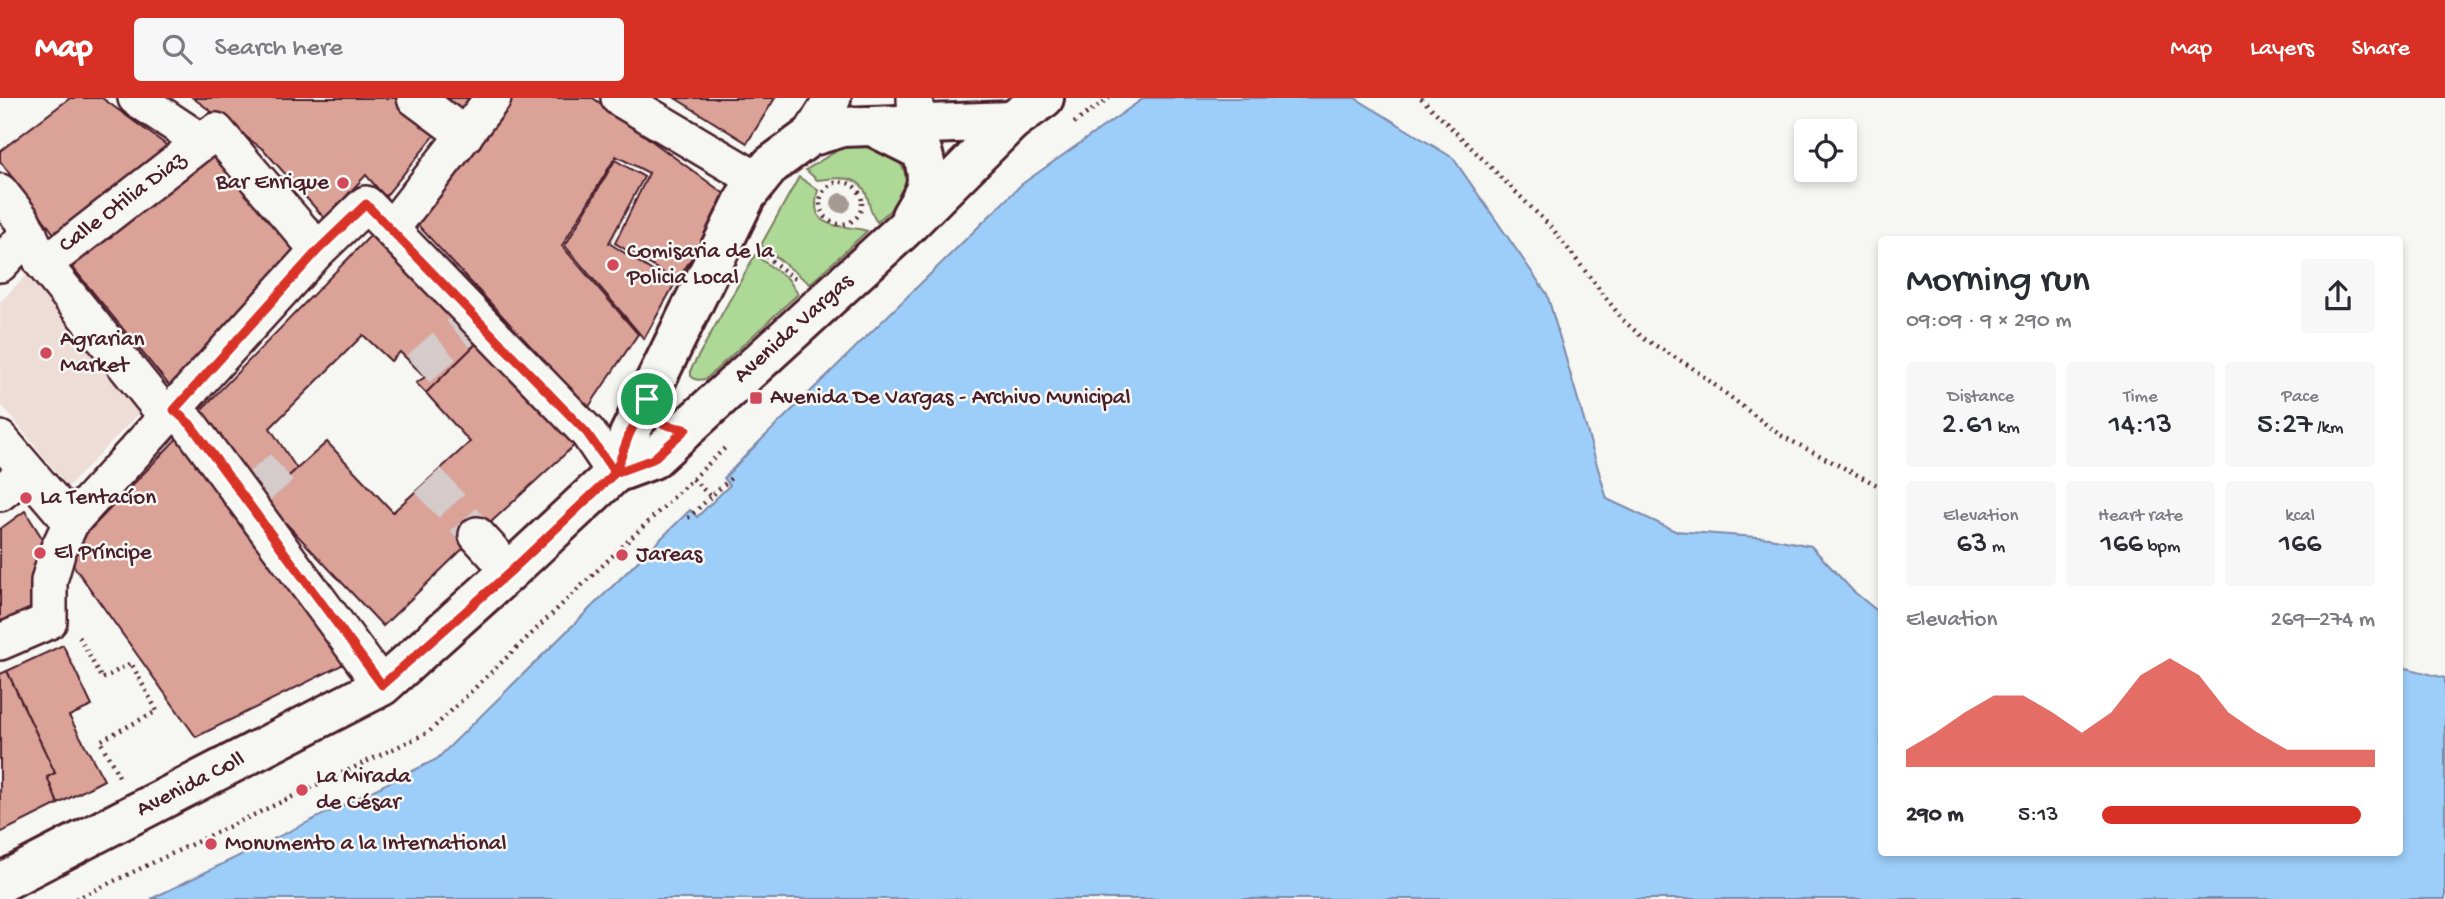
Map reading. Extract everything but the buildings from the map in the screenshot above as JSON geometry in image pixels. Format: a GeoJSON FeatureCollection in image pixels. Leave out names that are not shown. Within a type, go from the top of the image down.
{"type":"FeatureCollection","features":[{"type":"Feature","properties":{"kind":"street"},"geometry":{"type":"LineString","coordinates":[[136,98],[202,142],[216,131],[318,250]]}},
{"type":"Feature","properties":{"kind":"street"},"geometry":{"type":"LineString","coordinates":[[415,98],[465,135]]}},
{"type":"Feature","properties":{"kind":"street"},"geometry":{"type":"LineString","coordinates":[[391,229],[494,98]]}},
{"type":"Feature","properties":{"kind":"street"},"geometry":{"type":"LineString","coordinates":[[619,98],[759,181]]}},
{"type":"Feature","properties":{"kind":"street"},"geometry":{"type":"LineString","coordinates":[[809,137],[833,98]]}},
{"type":"Feature","properties":{"kind":"street"},"geometry":{"type":"LineString","coordinates":[[903,230],[1012,121],[1044,98]]}},
{"type":"Feature","properties":{"kind":"street","name":"Avenida Vargas"},"geometry":{"type":"LineString","coordinates":[[615,473],[629,435],[747,196],[771,165],[809,137],[842,127],[872,126],[915,111],[1012,121]]}},
{"type":"Feature","properties":{"kind":"street"},"geometry":{"type":"LineString","coordinates":[[872,126],[922,151],[928,188],[903,230]]}},
{"type":"Feature","properties":{"kind":"street","name":"Calle Otilia Diaz"},"geometry":{"type":"LineString","coordinates":[[0,264],[35,248],[63,250],[202,142]]}},
{"type":"Feature","properties":{"kind":"street"},"geometry":{"type":"LineString","coordinates":[[0,192],[22,220],[35,248],[170,413],[190,424],[250,494],[382,685]]}},
{"type":"Feature","properties":{"kind":"street"},"geometry":{"type":"LineString","coordinates":[[0,642],[48,621],[49,581],[58,550],[71,522],[318,250],[366,204],[391,229],[471,323],[587,433],[615,473]]}},
{"type":"Feature","properties":{"kind":"street","name":"Avenida Vargas"},"geometry":{"type":"LineString","coordinates":[[382,685],[510,572],[615,473],[653,459],[903,230]]}},
{"type":"Feature","properties":{"kind":"street"},"geometry":{"type":"LineString","coordinates":[[647,399],[653,416],[666,426],[686,429]]}},
{"type":"Feature","properties":{"kind":"street"},"geometry":{"type":"LineString","coordinates":[[0,439],[13,483],[71,522]]}},
{"type":"Feature","properties":{"kind":"street"},"geometry":{"type":"LineString","coordinates":[[477,535],[510,572]]}},
{"type":"Feature","properties":{"kind":"street","name":"Avenida Coll"},"geometry":{"type":"LineString","coordinates":[[0,883],[382,685]]}},
{"type":"Feature","properties":{"kind":"path"},"geometry":{"type":"LineString","coordinates":[[1066,129],[1109,98]]}},
{"type":"Feature","properties":{"kind":"path"},"geometry":{"type":"LineString","coordinates":[[1421,98],[1552,228],[1623,320],[1643,338],[1691,367],[1780,435],[1878,485]]}},
{"type":"Feature","properties":{"kind":"path"},"geometry":{"type":"LineString","coordinates":[[841,181],[858,189],[862,207],[858,216],[851,222],[841,224],[824,216],[820,208],[820,198],[824,190],[831,183],[841,181]]}},
{"type":"Feature","properties":{"kind":"path"},"geometry":{"type":"LineString","coordinates":[[756,249],[775,261],[800,284]]}},
{"type":"Feature","properties":{"kind":"path"},"geometry":{"type":"LineString","coordinates":[[76,899],[429,732],[732,441]]}},
{"type":"Feature","properties":{"kind":"path"},"geometry":{"type":"LineString","coordinates":[[688,518],[732,477]]}},
{"type":"Feature","properties":{"kind":"path"},"geometry":{"type":"LineString","coordinates":[[693,478],[711,497]]}},
{"type":"Feature","properties":{"kind":"path"},"geometry":{"type":"LineString","coordinates":[[76,630],[102,679],[131,663],[157,711],[100,741],[138,812]]}},
{"type":"Feature","properties":{"kind":"shaded area","name":"Agrarian Market"},"geometry":{"type":"Polygon","coordinates":[[[28,273],[140,412],[68,487],[0,403],[0,302],[28,273]]]}},
{"type":"Feature","properties":{"kind":"green space"},"geometry":{"type":"Polygon","coordinates":[[[860,141],[892,154],[906,176],[906,185],[898,201],[877,222],[864,189],[859,184],[846,179],[817,180],[806,170],[841,148],[860,141]]]}},
{"type":"Feature","properties":{"kind":"green space"},"geometry":{"type":"Polygon","coordinates":[[[799,177],[818,190],[816,204],[822,220],[829,224],[867,231],[810,284],[761,245],[799,177]]]}},
{"type":"Feature","properties":{"kind":"green space"},"geometry":{"type":"Polygon","coordinates":[[[755,255],[788,279],[798,294],[706,379],[694,379],[691,369],[755,255]]]}},
{"type":"Feature","properties":{"kind":"water"},"geometry":{"type":"Polygon","coordinates":[[[1144,98],[1355,98],[1453,158],[1547,294],[1607,499],[1675,531],[1770,538],[1811,546],[1853,591],[1878,612],[1878,856],[2403,856],[2403,667],[2445,678],[2445,899],[151,899],[437,759],[690,510],[697,517],[730,485],[724,478],[749,452],[1022,184],[1144,98]]]}},
{"type":"Feature","properties":{"kind":"tunnel"},"geometry":{"type":"LineString","coordinates":[[418,369],[465,328]]}},
{"type":"Feature","properties":{"kind":"tunnel"},"geometry":{"type":"LineString","coordinates":[[255,490],[291,459]]}},
{"type":"Feature","properties":{"kind":"tunnel"},"geometry":{"type":"LineString","coordinates":[[428,480],[477,535]]}},
{"type":"Feature","properties":{"kind":"place","name":"Bar Enrique"},"geometry":{"type":"Point","coordinates":[343,183]}},
{"type":"Feature","properties":{"kind":"place","name":"Comisaria de la Policia Local"},"geometry":{"type":"Point","coordinates":[613,265]}},
{"type":"Feature","properties":{"kind":"place","name":"Agrarian Market"},"geometry":{"type":"Point","coordinates":[46,353]}},
{"type":"Feature","properties":{"kind":"place","name":"Avenida De Vargas - Archivo Municipal"},"geometry":{"type":"Point","coordinates":[756,398]}},
{"type":"Feature","properties":{"kind":"place","name":"La Tentacíon"},"geometry":{"type":"Point","coordinates":[26,498]}},
{"type":"Feature","properties":{"kind":"place","name":"El Príncipe"},"geometry":{"type":"Point","coordinates":[40,553]}},
{"type":"Feature","properties":{"kind":"place","name":"Jareas"},"geometry":{"type":"Point","coordinates":[622,555]}},
{"type":"Feature","properties":{"kind":"place","name":"La Mirada de César"},"geometry":{"type":"Point","coordinates":[302,790]}},
{"type":"Feature","properties":{"kind":"place","name":"Monumento a la International"},"geometry":{"type":"Point","coordinates":[211,844]}},
{"type":"Feature","properties":{"kind":"route"},"geometry":{"type":"LineString","coordinates":[[647,399],[629,435],[615,473],[587,433],[366,204],[318,250],[174,410],[190,424],[382,685],[510,572],[615,473],[653,459],[686,429],[666,426],[653,416],[647,399]]}}]}
